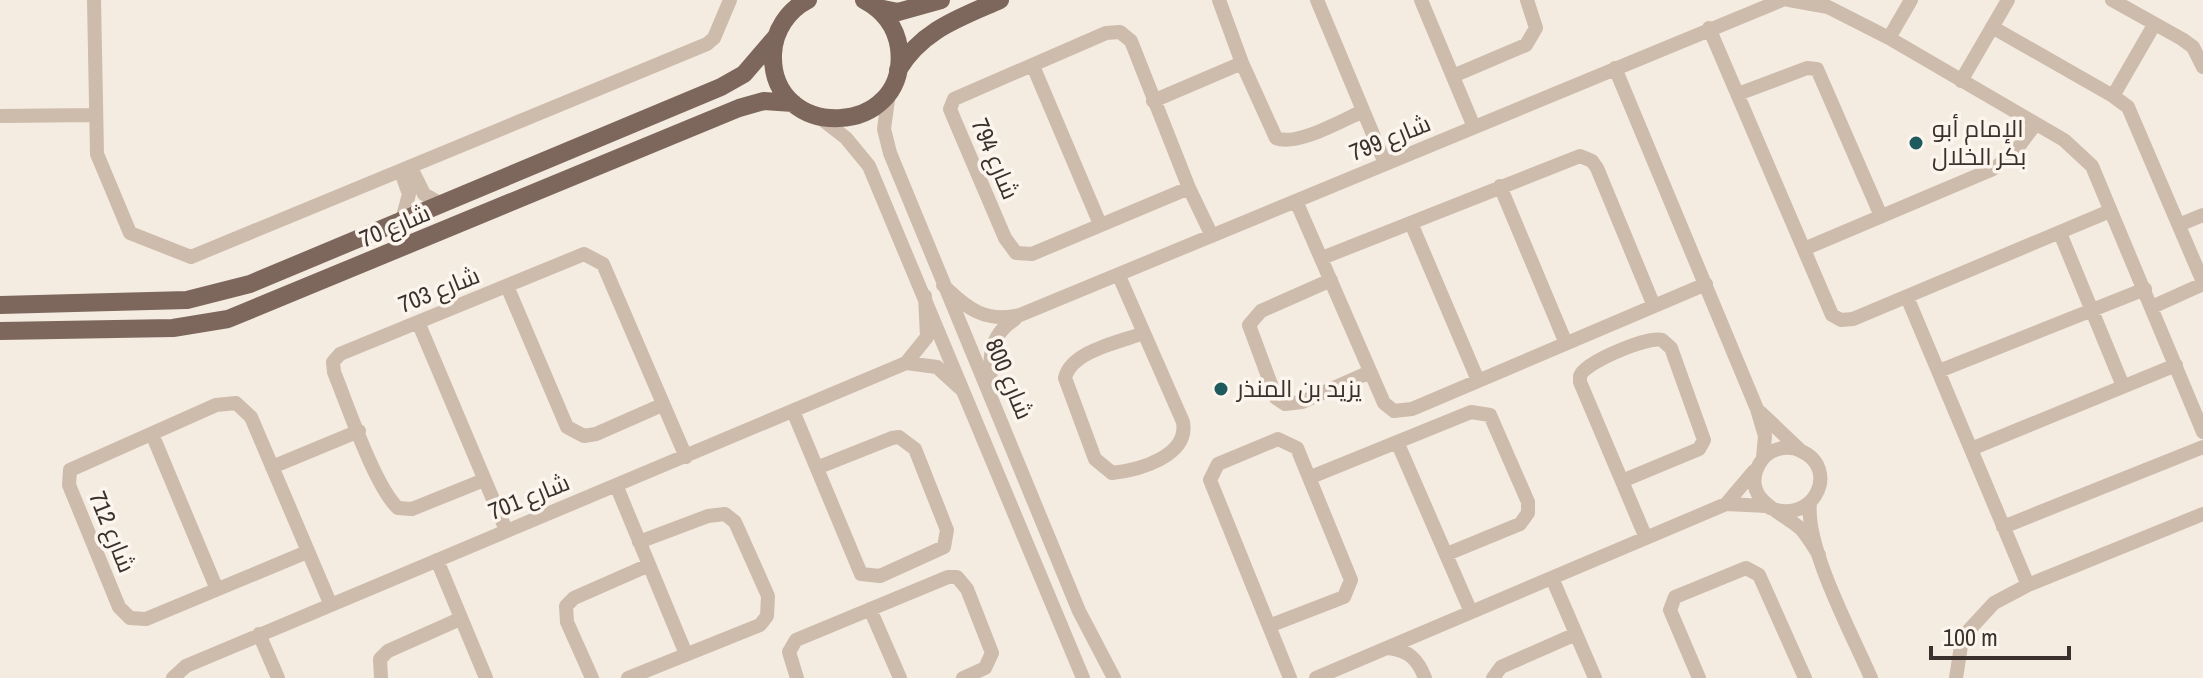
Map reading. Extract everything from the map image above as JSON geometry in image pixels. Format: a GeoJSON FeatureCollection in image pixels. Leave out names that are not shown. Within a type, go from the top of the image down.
{"type":"FeatureCollection","features":[{"type":"Feature","properties":{"kind":"main road"},"geometry":{"type":"LineString","coordinates":[[788,0],[784,20],[775,38],[773,58],[776,78],[793,103],[819,117],[845,119],[870,110],[889,92],[908,54],[933,30],[1000,0]]}},
{"type":"Feature","properties":{"kind":"main road"},"geometry":{"type":"LineString","coordinates":[[784,20],[808,0]]}},
{"type":"Feature","properties":{"kind":"main road"},"geometry":{"type":"LineString","coordinates":[[871,4],[898,12],[941,0]]}},
{"type":"Feature","properties":{"kind":"main road"},"geometry":{"type":"LineString","coordinates":[[871,4],[894,30],[898,43],[898,70]]}},
{"type":"Feature","properties":{"kind":"main road","name":"شارع 70"},"geometry":{"type":"LineString","coordinates":[[0,305],[163,302],[208,296],[250,284],[721,87],[744,74],[775,38]]}},
{"type":"Feature","properties":{"kind":"main road","name":"شارع 70"},"geometry":{"type":"LineString","coordinates":[[0,331],[173,328],[228,319],[739,108],[764,101],[793,103]]}},
{"type":"Feature","properties":{"kind":"street"},"geometry":{"type":"LineString","coordinates":[[94,0],[98,161],[128,230],[187,257],[203,255],[707,44],[714,38],[730,0]]}},
{"type":"Feature","properties":{"kind":"street"},"geometry":{"type":"LineString","coordinates":[[1219,0],[1272,132],[1283,141],[1301,138],[1363,111]]}},
{"type":"Feature","properties":{"kind":"street"},"geometry":{"type":"LineString","coordinates":[[1317,0],[1385,163]]}},
{"type":"Feature","properties":{"kind":"street"},"geometry":{"type":"LineString","coordinates":[[1421,0],[1474,127]]}},
{"type":"Feature","properties":{"kind":"street"},"geometry":{"type":"LineString","coordinates":[[1453,76],[1526,45],[1536,28],[1527,0]]}},
{"type":"Feature","properties":{"kind":"street"},"geometry":{"type":"LineString","coordinates":[[1776,0],[1782,0]]}},
{"type":"Feature","properties":{"kind":"street","name":"شارع 799"},"geometry":{"type":"LineString","coordinates":[[991,397],[993,341],[1000,330],[1020,315],[1776,0]]}},
{"type":"Feature","properties":{"kind":"street"},"geometry":{"type":"LineString","coordinates":[[1789,0],[1828,7],[1889,38],[2034,126],[2064,140],[2092,166],[2203,432]]}},
{"type":"Feature","properties":{"kind":"street"},"geometry":{"type":"LineString","coordinates":[[1889,38],[1911,0]]}},
{"type":"Feature","properties":{"kind":"street"},"geometry":{"type":"LineString","coordinates":[[1961,81],[2008,0]]}},
{"type":"Feature","properties":{"kind":"street"},"geometry":{"type":"LineString","coordinates":[[2112,0],[2193,47],[2203,67]]}},
{"type":"Feature","properties":{"kind":"street"},"geometry":{"type":"LineString","coordinates":[[2113,96],[2154,25]]}},
{"type":"Feature","properties":{"kind":"street"},"geometry":{"type":"LineString","coordinates":[[1992,27],[2128,107],[2181,224],[2203,283],[2152,307]]}},
{"type":"Feature","properties":{"kind":"street"},"geometry":{"type":"LineString","coordinates":[[1709,28],[1836,319],[1853,319],[2110,211]]}},
{"type":"Feature","properties":{"kind":"street","name":"شارع 794"},"geometry":{"type":"LineString","coordinates":[[1189,188],[1032,254],[1010,249],[950,109],[954,99],[1106,33],[1120,32],[1131,41],[1189,188],[1212,236]]}},
{"type":"Feature","properties":{"kind":"street"},"geometry":{"type":"LineString","coordinates":[[1153,101],[1242,63]]}},
{"type":"Feature","properties":{"kind":"street"},"geometry":{"type":"LineString","coordinates":[[1033,66],[1100,224]]}},
{"type":"Feature","properties":{"kind":"street"},"geometry":{"type":"LineString","coordinates":[[1615,68],[1757,409],[1765,436],[1755,488],[1769,507],[1800,528],[1819,555]]}},
{"type":"Feature","properties":{"kind":"street"},"geometry":{"type":"LineString","coordinates":[[1738,94],[1807,68],[1817,69],[1881,216]]}},
{"type":"Feature","properties":{"kind":"street","name":"شارع 800"},"geometry":{"type":"LineString","coordinates":[[889,92],[884,120],[890,153],[1079,611],[1114,678]]}},
{"type":"Feature","properties":{"kind":"street"},"geometry":{"type":"LineString","coordinates":[[0,116],[96,115]]}},
{"type":"Feature","properties":{"kind":"street","name":"شارع 800"},"geometry":{"type":"LineString","coordinates":[[819,117],[846,138],[869,166],[1083,678]]}},
{"type":"Feature","properties":{"kind":"street"},"geometry":{"type":"LineString","coordinates":[[1804,249],[2005,162],[2034,126]]}},
{"type":"Feature","properties":{"kind":"street"},"geometry":{"type":"LineString","coordinates":[[1322,258],[1580,156],[1592,161],[1654,306]]}},
{"type":"Feature","properties":{"kind":"street"},"geometry":{"type":"LineString","coordinates":[[406,170],[420,189],[441,204]]}},
{"type":"Feature","properties":{"kind":"street"},"geometry":{"type":"LineString","coordinates":[[402,220],[409,194],[406,170]]}},
{"type":"Feature","properties":{"kind":"street"},"geometry":{"type":"LineString","coordinates":[[1500,186],[1565,341]]}},
{"type":"Feature","properties":{"kind":"street"},"geometry":{"type":"LineString","coordinates":[[1296,201],[1384,403],[1394,411],[1412,409],[1477,378],[1706,284]]}},
{"type":"Feature","properties":{"kind":"street"},"geometry":{"type":"LineString","coordinates":[[2181,224],[2203,215]]}},
{"type":"Feature","properties":{"kind":"street"},"geometry":{"type":"LineString","coordinates":[[1411,223],[1477,378]]}},
{"type":"Feature","properties":{"kind":"street"},"geometry":{"type":"LineString","coordinates":[[2060,233],[2123,386]]}},
{"type":"Feature","properties":{"kind":"street","name":"شارع 703"},"geometry":{"type":"LineString","coordinates":[[484,480],[412,509],[398,508],[388,498],[334,372],[333,362],[340,354],[578,255],[598,260],[686,457]]}},
{"type":"Feature","properties":{"kind":"street"},"geometry":{"type":"LineString","coordinates":[[1119,276],[1144,333],[1183,422],[1182,442],[1170,454],[1112,473],[1095,459],[1065,378],[1067,369],[1081,357],[1144,333]]}},
{"type":"Feature","properties":{"kind":"street"},"geometry":{"type":"LineString","coordinates":[[1331,280],[1261,311],[1249,325],[1276,398],[1285,404],[1302,402],[1370,372]]}},
{"type":"Feature","properties":{"kind":"street","name":"شارع 799"},"geometry":{"type":"LineString","coordinates":[[943,285],[965,306],[988,318],[1020,315]]}},
{"type":"Feature","properties":{"kind":"street"},"geometry":{"type":"LineString","coordinates":[[507,286],[567,427],[584,436],[596,434],[662,405]]}},
{"type":"Feature","properties":{"kind":"street"},"geometry":{"type":"LineString","coordinates":[[1939,371],[2145,289]]}},
{"type":"Feature","properties":{"kind":"street"},"geometry":{"type":"LineString","coordinates":[[906,363],[927,337],[925,296]]}},
{"type":"Feature","properties":{"kind":"street"},"geometry":{"type":"LineString","coordinates":[[1907,297],[2028,585]]}},
{"type":"Feature","properties":{"kind":"street"},"geometry":{"type":"LineString","coordinates":[[418,322],[506,530]]}},
{"type":"Feature","properties":{"kind":"street"},"geometry":{"type":"LineString","coordinates":[[1622,481],[1699,449],[1704,440],[1671,348],[1662,340],[1650,339],[1588,365],[1581,371],[1580,382],[1646,538]]}},
{"type":"Feature","properties":{"kind":"street"},"geometry":{"type":"LineString","coordinates":[[906,363],[937,367],[967,395]]}},
{"type":"Feature","properties":{"kind":"street","name":"شارع 701"},"geometry":{"type":"LineString","coordinates":[[173,678],[186,666],[330,603],[906,363]]}},
{"type":"Feature","properties":{"kind":"street"},"geometry":{"type":"LineString","coordinates":[[1971,449],[2176,365]]}},
{"type":"Feature","properties":{"kind":"street","name":"شارع 712"},"geometry":{"type":"LineString","coordinates":[[307,552],[216,587],[146,619],[130,618],[119,607],[68,477],[77,465],[216,405],[236,403],[251,417],[330,603]]}},
{"type":"Feature","properties":{"kind":"street"},"geometry":{"type":"LineString","coordinates":[[1316,678],[1726,504],[1791,512],[1810,503],[1817,494],[1819,474],[1816,464],[1757,409]]}},
{"type":"Feature","properties":{"kind":"street"},"geometry":{"type":"LineString","coordinates":[[793,411],[819,467],[861,574],[880,576],[944,547],[947,530],[915,449],[908,442],[892,438],[819,467]]}},
{"type":"Feature","properties":{"kind":"street"},"geometry":{"type":"LineString","coordinates":[[1311,477],[1471,412],[1484,413],[1493,420],[1528,502],[1528,513],[1520,524],[1447,554]]}},
{"type":"Feature","properties":{"kind":"street"},"geometry":{"type":"LineString","coordinates":[[272,467],[359,431]]}},
{"type":"Feature","properties":{"kind":"street"},"geometry":{"type":"LineString","coordinates":[[152,434],[216,587]]}},
{"type":"Feature","properties":{"kind":"street"},"geometry":{"type":"LineString","coordinates":[[1269,626],[1344,597],[1351,586],[1350,572],[1311,477],[1294,445],[1278,439],[1218,464],[1211,474],[1210,488],[1290,678]]}},
{"type":"Feature","properties":{"kind":"street"},"geometry":{"type":"LineString","coordinates":[[1398,444],[1471,612]]}},
{"type":"Feature","properties":{"kind":"street"},"geometry":{"type":"LineString","coordinates":[[2003,527],[2203,447]]}},
{"type":"Feature","properties":{"kind":"street"},"geometry":{"type":"LineString","coordinates":[[1726,504],[1760,462],[1780,448],[1800,450]]}},
{"type":"Feature","properties":{"kind":"street"},"geometry":{"type":"LineString","coordinates":[[616,485],[686,654]]}},
{"type":"Feature","properties":{"kind":"street"},"geometry":{"type":"LineString","coordinates":[[1810,503],[1809,522],[1819,555],[1871,678]]}},
{"type":"Feature","properties":{"kind":"street"},"geometry":{"type":"LineString","coordinates":[[628,678],[760,625],[767,616],[768,596],[735,522],[725,514],[708,516],[639,542]]}},
{"type":"Feature","properties":{"kind":"street"},"geometry":{"type":"LineString","coordinates":[[1956,678],[1961,646],[1981,614],[2028,585],[2203,514]]}},
{"type":"Feature","properties":{"kind":"street"},"geometry":{"type":"LineString","coordinates":[[437,560],[486,678]]}},
{"type":"Feature","properties":{"kind":"street"},"geometry":{"type":"LineString","coordinates":[[592,678],[567,622],[566,606],[574,598],[649,565]]}},
{"type":"Feature","properties":{"kind":"street"},"geometry":{"type":"LineString","coordinates":[[1699,678],[1670,610],[1671,602],[1675,597],[1746,568],[1759,575],[1805,678]]}},
{"type":"Feature","properties":{"kind":"street"},"geometry":{"type":"LineString","coordinates":[[797,678],[789,652],[796,640],[937,580],[957,577],[967,589],[992,653],[985,668],[963,678]]}},
{"type":"Feature","properties":{"kind":"street"},"geometry":{"type":"LineString","coordinates":[[1552,578],[1595,678]]}},
{"type":"Feature","properties":{"kind":"street"},"geometry":{"type":"LineString","coordinates":[[870,609],[900,678]]}},
{"type":"Feature","properties":{"kind":"street"},"geometry":{"type":"LineString","coordinates":[[381,678],[380,659],[388,651],[460,619]]}},
{"type":"Feature","properties":{"kind":"street"},"geometry":{"type":"LineString","coordinates":[[259,634],[278,678]]}},
{"type":"Feature","properties":{"kind":"street"},"geometry":{"type":"LineString","coordinates":[[1493,678],[1501,667],[1576,634]]}},
{"type":"Feature","properties":{"kind":"street"},"geometry":{"type":"LineString","coordinates":[[1386,648],[1406,651],[1415,659],[1425,678]]}},
{"type":"Feature","properties":{"kind":"place","name":"الإمام أبو بكر الخلال"},"geometry":{"type":"Point","coordinates":[1916,143]}},
{"type":"Feature","properties":{"kind":"place","name":"يزيد بن المنذر"},"geometry":{"type":"Point","coordinates":[1221,389]}}]}
